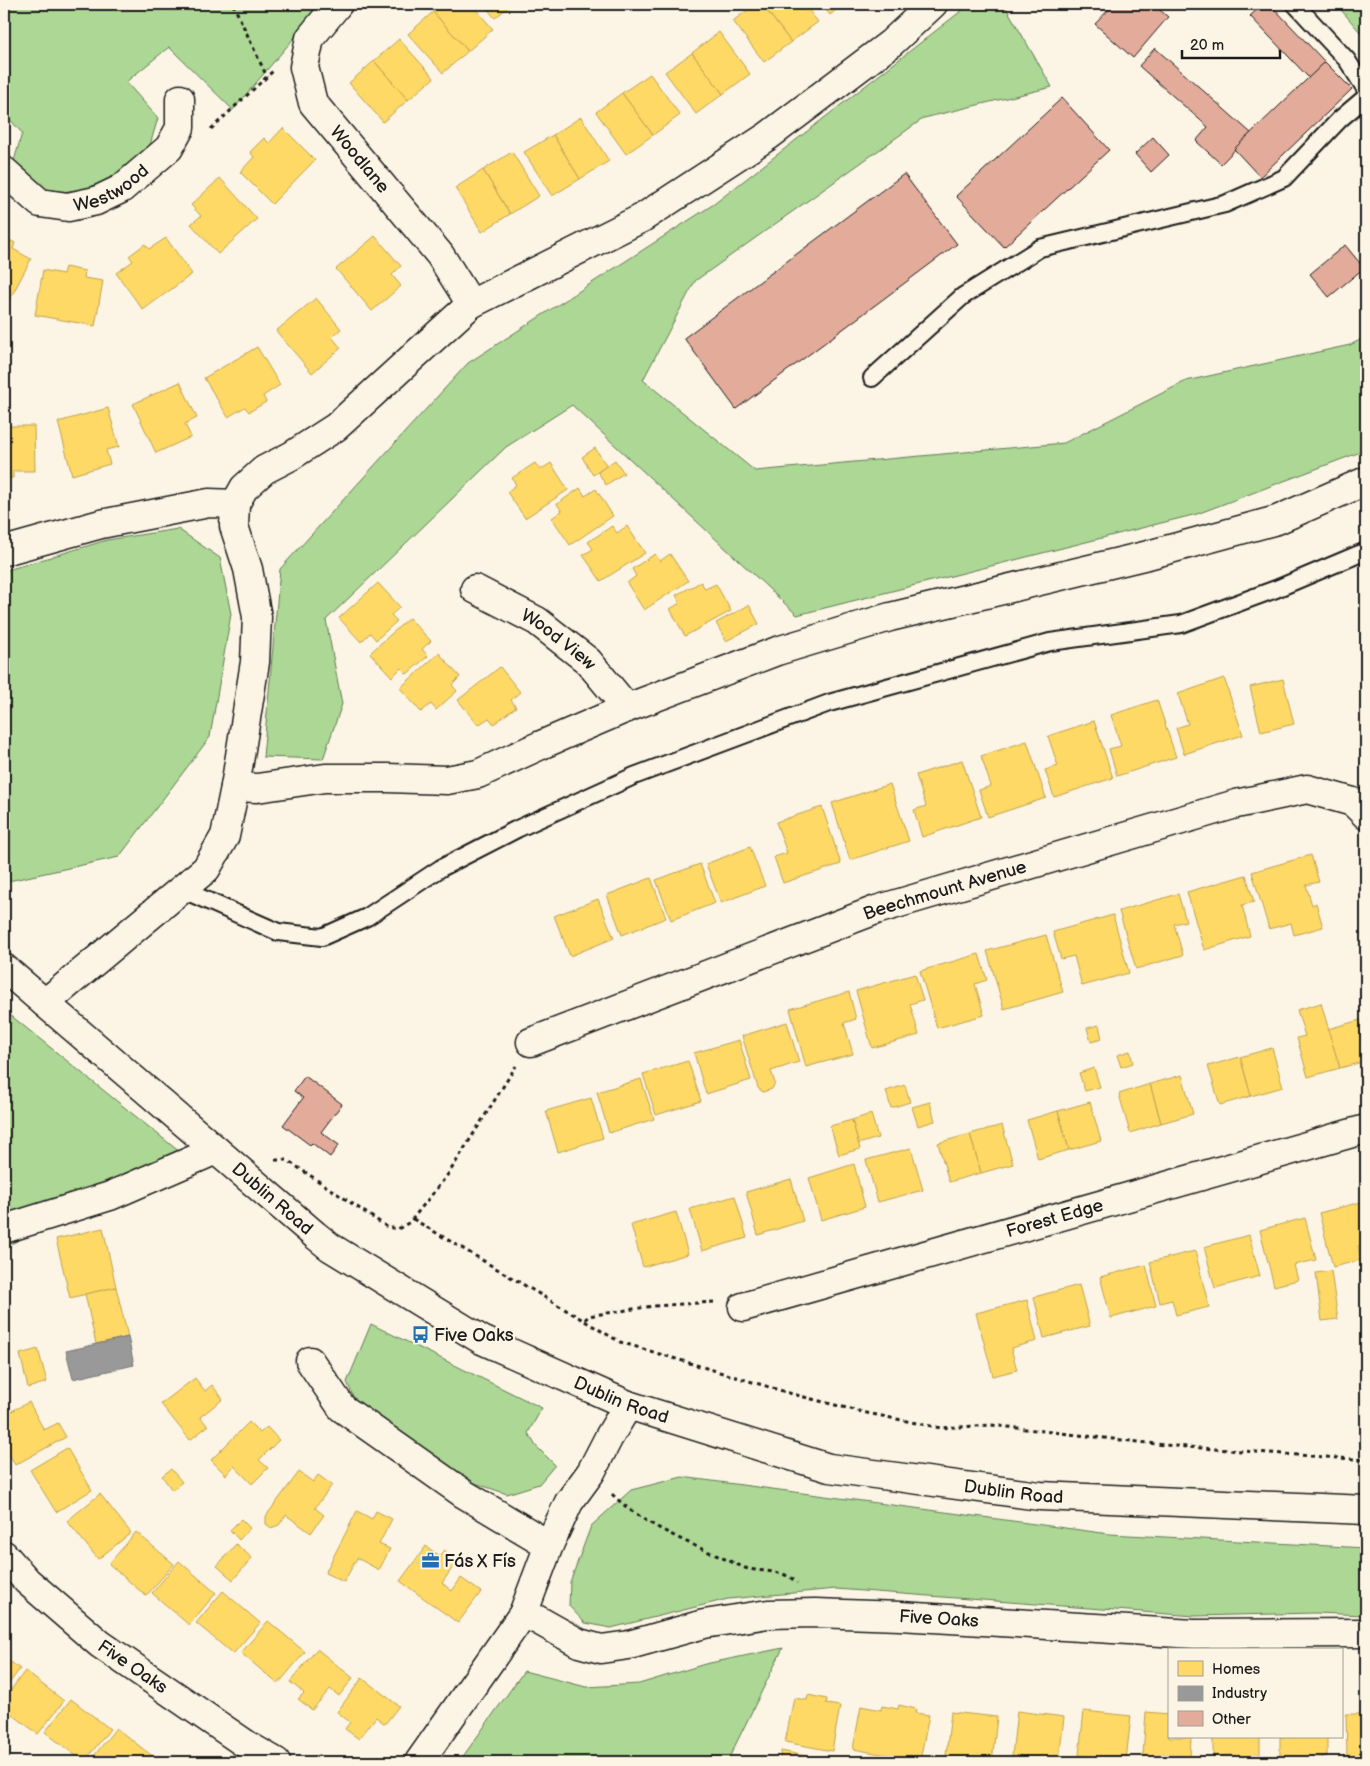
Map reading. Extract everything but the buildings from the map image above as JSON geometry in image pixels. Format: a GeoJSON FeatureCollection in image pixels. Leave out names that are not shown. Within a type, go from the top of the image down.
{"type":"FeatureCollection","features":[{"type":"Feature","properties":{"kind":"street","name":"Woodlane"},"geometry":{"type":"LineString","coordinates":[[338,4],[310,38],[304,67],[312,103],[440,255],[471,304]]}},
{"type":"Feature","properties":{"kind":"street"},"geometry":{"type":"LineString","coordinates":[[45,1003],[206,869],[225,836],[235,788],[255,662],[257,617],[248,569],[234,526],[235,504],[244,488],[264,470],[291,456],[336,427],[471,304],[642,218],[768,136],[890,44],[933,4]]}},
{"type":"Feature","properties":{"kind":"street"},"geometry":{"type":"LineString","coordinates":[[180,99],[180,128]]}},
{"type":"Feature","properties":{"kind":"street","name":"Westwood"},"geometry":{"type":"LineString","coordinates":[[4,171],[40,203],[68,207],[96,201],[121,189],[169,148],[180,128]]}},
{"type":"Feature","properties":{"kind":"street"},"geometry":{"type":"LineString","coordinates":[[235,788],[257,788],[326,778],[447,780],[478,774],[541,744],[627,708],[777,650],[890,617],[1148,555],[1277,520],[1366,481]]}},
{"type":"Feature","properties":{"kind":"street"},"geometry":{"type":"LineString","coordinates":[[4,551],[101,524],[210,503],[235,504]]}},
{"type":"Feature","properties":{"kind":"street","name":"Wood View"},"geometry":{"type":"LineString","coordinates":[[475,589],[537,621],[588,661],[627,708]]}},
{"type":"Feature","properties":{"kind":"street","name":"Beechmount Avenue"},"geometry":{"type":"LineString","coordinates":[[531,1042],[876,910],[1236,804],[1307,789],[1353,802],[1366,815]]}},
{"type":"Feature","properties":{"kind":"street","name":"Dublin Road"},"geometry":{"type":"LineString","coordinates":[[4,968],[330,1247],[482,1340],[628,1406],[829,1468],[1040,1496],[1366,1510]]}},
{"type":"Feature","properties":{"kind":"street","name":"Forest Edge"},"geometry":{"type":"LineString","coordinates":[[743,1307],[1366,1129]]}},
{"type":"Feature","properties":{"kind":"street"},"geometry":{"type":"LineString","coordinates":[[4,1229],[110,1196],[216,1150]]}},
{"type":"Feature","properties":{"kind":"street"},"geometry":{"type":"LineString","coordinates":[[310,1361],[342,1408],[464,1494],[549,1545]]}},
{"type":"Feature","properties":{"kind":"street"},"geometry":{"type":"LineString","coordinates":[[419,1762],[522,1614],[549,1545],[569,1502],[591,1472],[609,1436],[628,1406]]}},
{"type":"Feature","properties":{"kind":"street","name":"Five Oaks"},"geometry":{"type":"LineString","coordinates":[[4,1554],[27,1581],[100,1644],[276,1762]]}},
{"type":"Feature","properties":{"kind":"street","name":"Five Oaks"},"geometry":{"type":"LineString","coordinates":[[522,1614],[538,1620],[579,1643],[601,1649],[629,1645],[704,1624],[768,1614],[815,1613],[900,1616],[1194,1634],[1366,1633]]}},
{"type":"Feature","properties":{"kind":"lane"},"geometry":{"type":"LineString","coordinates":[[1295,4],[1347,60],[1366,90]]}},
{"type":"Feature","properties":{"kind":"lane"},"geometry":{"type":"LineString","coordinates":[[872,378],[963,296],[1040,248],[1225,204],[1284,178],[1340,119],[1366,97]]}},
{"type":"Feature","properties":{"kind":"lane"},"geometry":{"type":"LineString","coordinates":[[181,889],[278,932],[322,937],[367,917],[441,868],[517,829],[634,776],[820,707],[1050,642],[1181,624],[1276,589],[1366,551]]}},
{"type":"Feature","properties":{"kind":"path"},"geometry":{"type":"LineString","coordinates":[[233,4],[267,77]]}},
{"type":"Feature","properties":{"kind":"path"},"geometry":{"type":"LineString","coordinates":[[180,128],[202,138],[310,38]]}},
{"type":"Feature","properties":{"kind":"path"},"geometry":{"type":"LineString","coordinates":[[257,1184],[274,1160],[287,1160],[387,1227],[398,1229],[413,1219],[450,1173],[531,1042]]}},
{"type":"Feature","properties":{"kind":"path"},"geometry":{"type":"LineString","coordinates":[[413,1219],[620,1342],[862,1412],[941,1428],[991,1425],[1174,1446],[1366,1460]]}},
{"type":"Feature","properties":{"kind":"path"},"geometry":{"type":"LineString","coordinates":[[585,1320],[588,1316],[653,1306],[710,1302],[743,1307]]}},
{"type":"Feature","properties":{"kind":"path"},"geometry":{"type":"LineString","coordinates":[[591,1472],[624,1506],[654,1526],[745,1568],[754,1571],[773,1571],[794,1579],[806,1592],[815,1613]]}},
{"type":"Feature","properties":{"kind":"green space"},"geometry":{"type":"Polygon","coordinates":[[[4,4],[323,4],[233,110],[169,47],[126,82],[158,118],[150,145],[107,186],[47,194],[14,161],[22,133],[4,113],[4,4]]]}},
{"type":"Feature","properties":{"kind":"green space"},"geometry":{"type":"Polygon","coordinates":[[[970,4],[1004,4],[1052,87],[924,118],[695,281],[643,380],[755,471],[1064,443],[1186,381],[1350,345],[1366,337],[1366,450],[1197,514],[797,615],[572,405],[506,447],[326,620],[342,704],[323,759],[263,757],[280,569],[468,363],[714,204],[970,4]]]}},
{"type":"Feature","properties":{"kind":"green space"},"geometry":{"type":"Polygon","coordinates":[[[1336,4],[1366,4],[1366,39],[1336,4]]]}},
{"type":"Feature","properties":{"kind":"green space"},"geometry":{"type":"Polygon","coordinates":[[[178,529],[220,558],[231,614],[210,737],[119,857],[4,882],[4,571],[107,540],[178,529]]]}},
{"type":"Feature","properties":{"kind":"green space"},"geometry":{"type":"Polygon","coordinates":[[[4,1010],[191,1161],[4,1247],[4,1010]]]}},
{"type":"Feature","properties":{"kind":"green space"},"geometry":{"type":"Polygon","coordinates":[[[371,1324],[542,1408],[528,1433],[536,1446],[555,1465],[539,1484],[507,1494],[469,1481],[356,1403],[347,1382],[371,1324]]]}},
{"type":"Feature","properties":{"kind":"green space"},"geometry":{"type":"Polygon","coordinates":[[[682,1477],[1110,1534],[1366,1548],[1366,1615],[1315,1613],[1195,1616],[836,1589],[728,1599],[611,1628],[585,1623],[569,1606],[570,1582],[591,1526],[631,1490],[682,1477]]]}},
{"type":"Feature","properties":{"kind":"green space"},"geometry":{"type":"Polygon","coordinates":[[[783,1648],[727,1762],[459,1762],[524,1671],[586,1687],[639,1684],[705,1664],[783,1648]]]}},
{"type":"Feature","properties":{"kind":"place","name":"Five Oaks"},"geometry":{"type":"Point","coordinates":[420,1335]}},
{"type":"Feature","properties":{"kind":"place","name":"Fás X Fís"},"geometry":{"type":"Point","coordinates":[430,1561]}}]}
